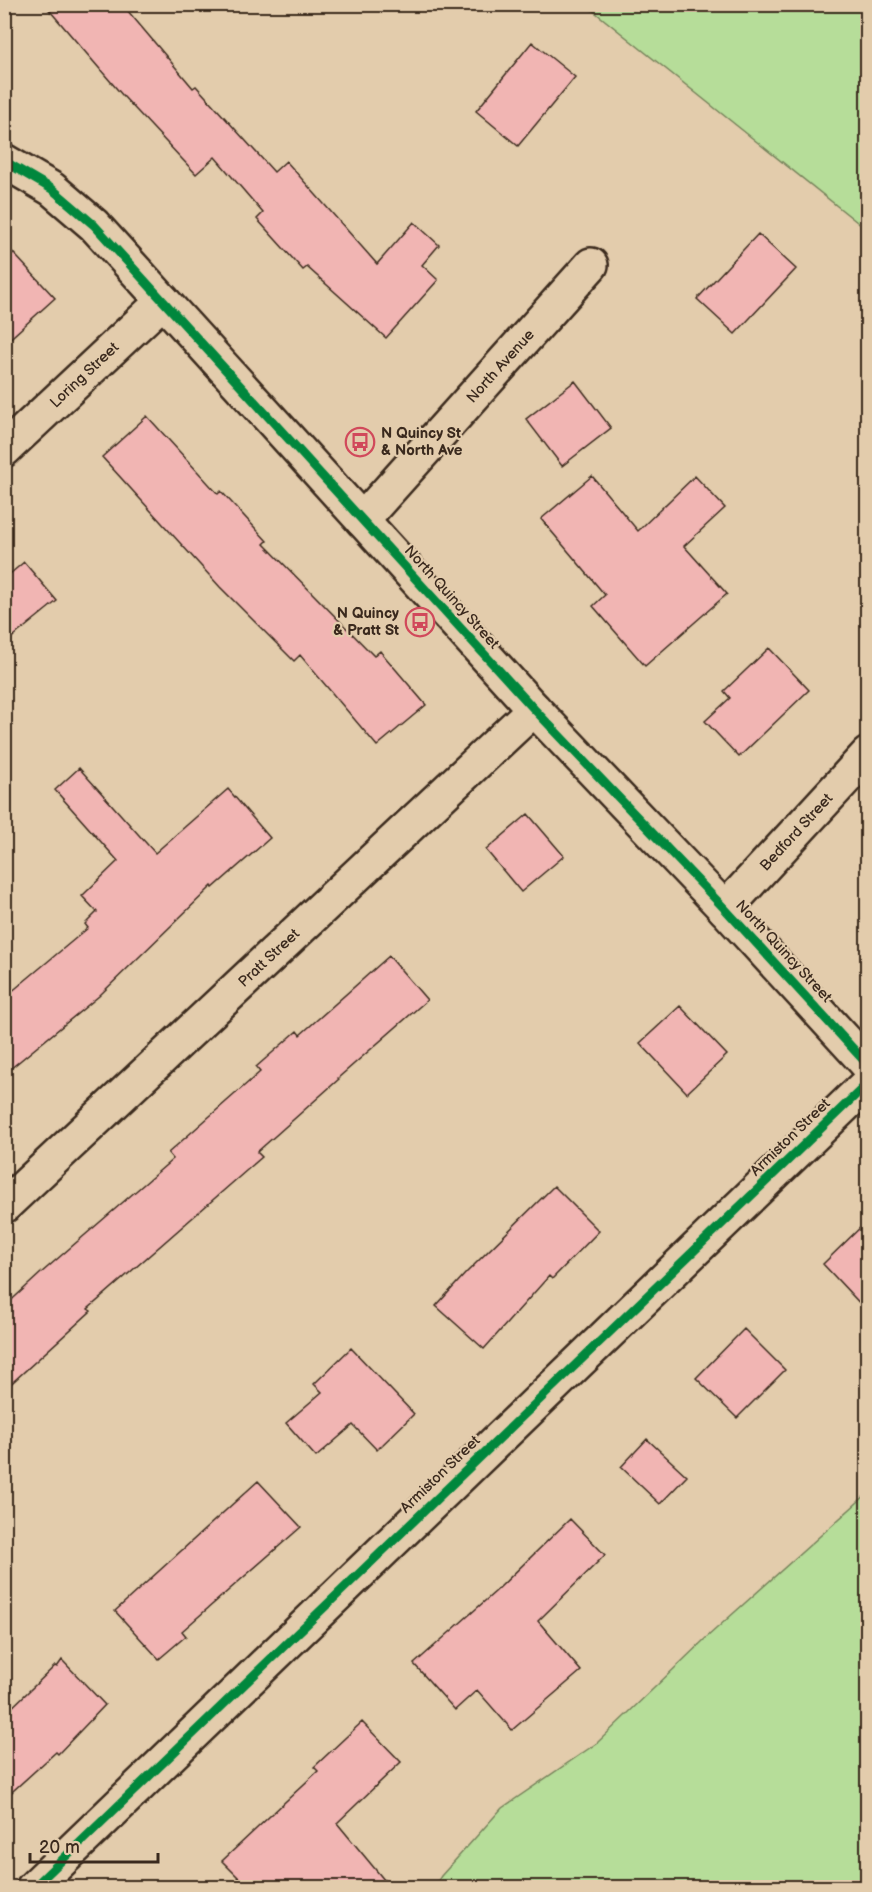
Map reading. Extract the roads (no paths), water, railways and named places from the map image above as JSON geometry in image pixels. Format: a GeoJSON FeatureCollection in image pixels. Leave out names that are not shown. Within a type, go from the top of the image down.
{"type":"FeatureCollection","features":[{"type":"Feature","properties":{"kind":"street","name":"North Quincy Street"},"geometry":{"type":"LineString","coordinates":[[4,160],[52,189],[94,225],[534,709],[725,909],[867,1065]]}},
{"type":"Feature","properties":{"kind":"street","name":"North Avenue"},"geometry":{"type":"LineString","coordinates":[[362,520],[591,265]]}},
{"type":"Feature","properties":{"kind":"street","name":"Loring Street"},"geometry":{"type":"LineString","coordinates":[[4,450],[163,301]]}},
{"type":"Feature","properties":{"kind":"street","name":"Pratt Street"},"geometry":{"type":"LineString","coordinates":[[4,1206],[534,709]]}},
{"type":"Feature","properties":{"kind":"street","name":"Bedford Street"},"geometry":{"type":"LineString","coordinates":[[725,909],[867,754]]}},
{"type":"Feature","properties":{"kind":"street","name":"Armiston Street"},"geometry":{"type":"LineString","coordinates":[[33,1887],[867,1083]]}},
{"type":"Feature","properties":{"kind":"place","name":"N Quincy St & North Ave"},"geometry":{"type":"Point","coordinates":[360,442]}},
{"type":"Feature","properties":{"kind":"place","name":"N Quincy & Pratt St"},"geometry":{"type":"Point","coordinates":[420,622]}}]}
